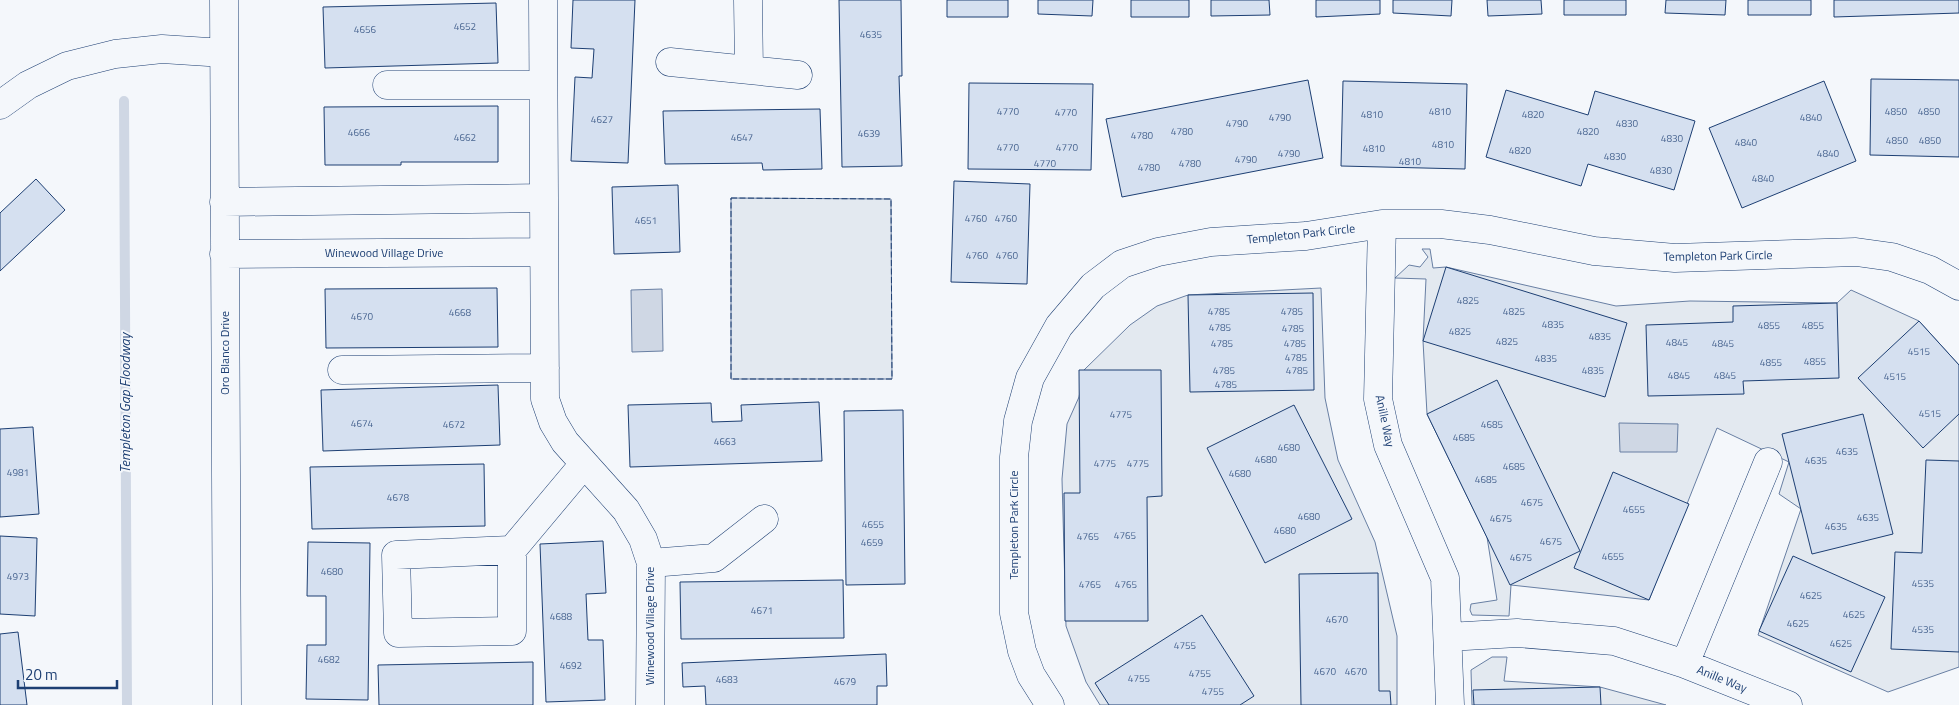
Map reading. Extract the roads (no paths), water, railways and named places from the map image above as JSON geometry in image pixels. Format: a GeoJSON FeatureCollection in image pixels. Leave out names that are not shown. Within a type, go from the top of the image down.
{"type":"FeatureCollection","features":[{"type":"Feature","properties":{"kind":"street","name":"Oro Blanco Drive"},"geometry":{"type":"LineString","coordinates":[[224,0],[228,705]]}},
{"type":"Feature","properties":{"kind":"street","name":"Winewood Village Drive"},"geometry":{"type":"LineString","coordinates":[[543,0],[545,399],[553,422],[565,442],[626,510],[643,539],[650,562],[650,705]]}},
{"type":"Feature","properties":{"kind":"street"},"geometry":{"type":"LineString","coordinates":[[748,0],[750,70]]}},
{"type":"Feature","properties":{"kind":"street"},"geometry":{"type":"LineString","coordinates":[[0,105],[28,85],[67,66],[115,54],[162,49],[224,53]]}},
{"type":"Feature","properties":{"kind":"street"},"geometry":{"type":"LineString","coordinates":[[670,62],[798,75]]}},
{"type":"Feature","properties":{"kind":"street"},"geometry":{"type":"LineString","coordinates":[[387,85],[543,84]]}},
{"type":"Feature","properties":{"kind":"street"},"geometry":{"type":"LineString","coordinates":[[224,202],[544,198]]}},
{"type":"Feature","properties":{"kind":"street","name":"Templeton Park Circle"},"geometry":{"type":"LineString","coordinates":[[1050,705],[1031,674],[1022,651],[1014,613],[1014,457],[1018,421],[1030,378],[1059,326],[1093,286],[1122,264],[1158,252],[1211,242],[1306,236],[1382,224],[1441,224],[1490,230],[1594,251],[1675,258],[1856,252],[1892,257],[1930,270],[1959,286]]}},
{"type":"Feature","properties":{"kind":"street","name":"Anille Way"},"geometry":{"type":"LineString","coordinates":[[1382,224],[1378,399],[1388,445],[1445,578],[1450,705]]}},
{"type":"Feature","properties":{"kind":"street","name":"Winewood Village Drive"},"geometry":{"type":"LineString","coordinates":[[224,254],[544,252]]}},
{"type":"Feature","properties":{"kind":"street"},"geometry":{"type":"LineString","coordinates":[[342,370],[545,368]]}},
{"type":"Feature","properties":{"kind":"street","name":"Anille Way"},"geometry":{"type":"LineString","coordinates":[[1685,664],[1768,462]]}},
{"type":"Feature","properties":{"kind":"street"},"geometry":{"type":"LineString","coordinates":[[512,550],[396,555],[398,633],[512,631],[512,550],[584,464]]}},
{"type":"Feature","properties":{"kind":"street"},"geometry":{"type":"LineString","coordinates":[[650,562],[714,558],[764,519]]}},
{"type":"Feature","properties":{"kind":"street","name":"Anille Way"},"geometry":{"type":"LineString","coordinates":[[1448,637],[1517,633],[1614,641],[1685,664],[1788,705]]}},
{"type":"Feature","properties":{"kind":"waterway","name":"Templeton Gap Floodway"},"geometry":{"type":"LineString","coordinates":[[124,101],[127,705]]}}]}
